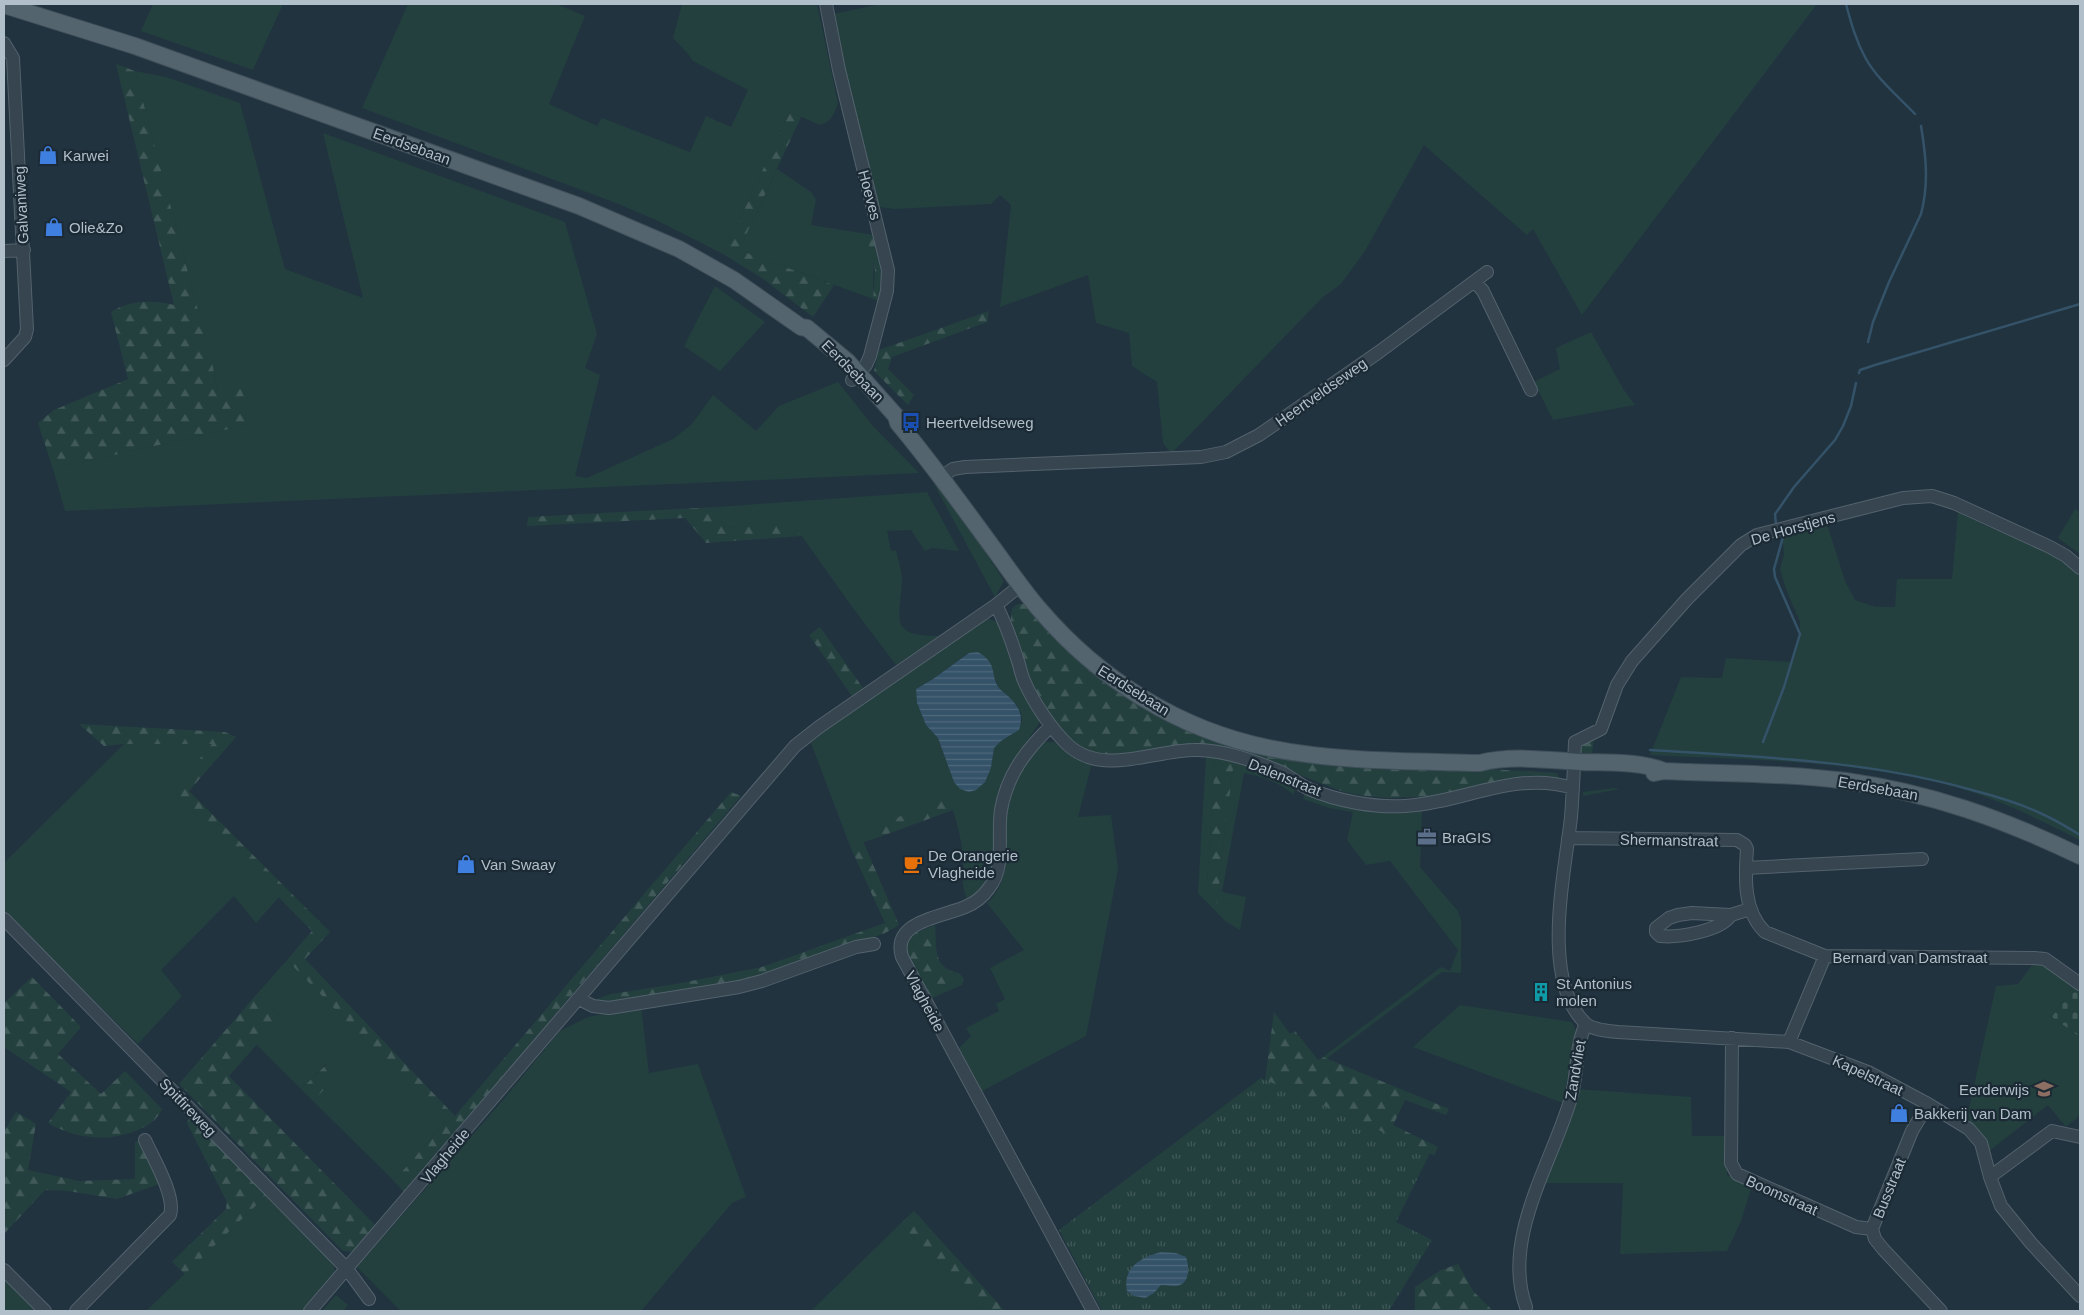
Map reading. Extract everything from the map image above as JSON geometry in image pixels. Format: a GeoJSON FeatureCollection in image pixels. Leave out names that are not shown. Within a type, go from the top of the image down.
{"type":"FeatureCollection","features":[{"type":"Feature","properties":{"kind":"main road","name":"Eerdsebaan"},"geometry":{"type":"LineString","coordinates":[[4,5],[135,46],[579,206],[679,249],[734,280],[800,327],[802,333],[855,377],[891,420],[898,423],[942,477],[1038,609],[1068,641],[1100,670],[1138,696],[1206,729],[1268,748],[1311,755],[1480,763],[1525,760],[1573,774],[1654,767],[1664,771],[1822,778],[1913,793],[1977,811],[2027,830],[2080,856]]}},
{"type":"Feature","properties":{"kind":"street","name":"Hoeves"},"geometry":{"type":"LineString","coordinates":[[826,4],[841,80],[888,270],[886,292],[870,356],[866,365],[855,377]]}},
{"type":"Feature","properties":{"kind":"street","name":"Galvaniweg"},"geometry":{"type":"LineString","coordinates":[[4,43],[13,58],[27,329],[25,337],[4,360]]}},
{"type":"Feature","properties":{"kind":"street"},"geometry":{"type":"LineString","coordinates":[[4,251],[24,250]]}},
{"type":"Feature","properties":{"kind":"street","name":"Heertveldseweg"},"geometry":{"type":"LineString","coordinates":[[942,477],[953,469],[965,467],[1201,457],[1226,452],[1248,442],[1268,429],[1487,272]]}},
{"type":"Feature","properties":{"kind":"street"},"geometry":{"type":"LineString","coordinates":[[1475,282],[1483,291],[1531,390]]}},
{"type":"Feature","properties":{"kind":"street","name":"De Horstjens"},"geometry":{"type":"LineString","coordinates":[[1573,774],[1575,742],[1601,729],[1617,685],[1632,661],[1687,599],[1741,545],[1753,537],[1903,498],[1932,496],[1954,503],[2050,546],[2080,568]]}},
{"type":"Feature","properties":{"kind":"street","name":"Vlagheide"},"geometry":{"type":"LineString","coordinates":[[310,1311],[795,746],[819,727],[996,605],[1021,585]]}},
{"type":"Feature","properties":{"kind":"street","name":"Dalenstraat"},"geometry":{"type":"LineString","coordinates":[[996,605],[1006,624],[1025,683],[1051,726],[1068,746],[1101,761],[1182,750],[1215,752],[1260,764],[1285,774],[1309,789],[1362,804],[1386,807],[1423,805],[1517,783],[1539,782],[1573,774]]}},
{"type":"Feature","properties":{"kind":"street","name":"Vlagheide"},"geometry":{"type":"LineString","coordinates":[[1051,726],[1025,753],[1015,768],[1005,793],[1000,821],[998,868],[993,883],[982,897],[974,903],[911,928],[903,936],[900,950],[902,958],[1093,1311]]}},
{"type":"Feature","properties":{"kind":"street","name":"Zandvliet"},"geometry":{"type":"LineString","coordinates":[[1526,1307],[1520,1276],[1520,1252],[1524,1229],[1569,1104],[1576,1076],[1579,1040],[1586,1024],[1566,994],[1561,968],[1559,916],[1573,774]]}},
{"type":"Feature","properties":{"kind":"street","name":"Shermanstraat"},"geometry":{"type":"LineString","coordinates":[[1568,838],[1737,840],[1745,845],[1747,849],[1746,868]]}},
{"type":"Feature","properties":{"kind":"street"},"geometry":{"type":"LineString","coordinates":[[1825,956],[1764,932],[1750,909],[1746,887],[1746,868],[1922,860]]}},
{"type":"Feature","properties":{"kind":"street"},"geometry":{"type":"LineString","coordinates":[[1731,915],[1728,920],[1721,924],[1686,935],[1669,937],[1660,936],[1656,932],[1656,928],[1661,923],[1678,916],[1692,913],[1731,915],[1750,909]]}},
{"type":"Feature","properties":{"kind":"street","name":"Spitfireweg"},"geometry":{"type":"LineString","coordinates":[[4,919],[347,1269],[369,1299]]}},
{"type":"Feature","properties":{"kind":"street"},"geometry":{"type":"LineString","coordinates":[[579,999],[593,1006],[609,1008],[718,992],[762,981],[856,947],[874,944]]}},
{"type":"Feature","properties":{"kind":"street","name":"Bernard van Damstraat"},"geometry":{"type":"LineString","coordinates":[[1789,1042],[1825,956],[2045,959],[2080,984]]}},
{"type":"Feature","properties":{"kind":"street","name":"Kapelstraat"},"geometry":{"type":"LineString","coordinates":[[1586,1024],[1594,1028],[1618,1032],[1789,1042],[1868,1072],[1928,1104],[1969,1129],[1982,1143],[1990,1177],[2001,1206],[2031,1243],[2080,1296]]}},
{"type":"Feature","properties":{"kind":"street","name":"Boomstraat"},"geometry":{"type":"LineString","coordinates":[[1732,1038],[1731,1163],[1737,1174],[1856,1227],[1872,1229]]}},
{"type":"Feature","properties":{"kind":"street","name":"Busstraat"},"geometry":{"type":"LineString","coordinates":[[1928,1104],[1912,1131],[1872,1229],[1875,1239],[1883,1249],[1942,1311]]}},
{"type":"Feature","properties":{"kind":"street"},"geometry":{"type":"LineString","coordinates":[[1990,1177],[2052,1131],[2080,1137]]}},
{"type":"Feature","properties":{"kind":"street"},"geometry":{"type":"LineString","coordinates":[[76,1311],[170,1215],[172,1209],[170,1196],[145,1140]]}},
{"type":"Feature","properties":{"kind":"street"},"geometry":{"type":"LineString","coordinates":[[4,1270],[45,1311]]}},
{"type":"Feature","properties":{"kind":"green space"},"geometry":{"type":"Polygon","coordinates":[[[153,4],[283,4],[253,70],[141,31],[153,4]]]}},
{"type":"Feature","properties":{"kind":"green space"},"geometry":{"type":"Polygon","coordinates":[[[408,4],[556,4],[585,16],[549,104],[597,126],[602,118],[690,152],[706,116],[731,127],[748,90],[693,61],[673,38],[682,4],[817,4],[838,103],[830,119],[820,125],[790,112],[723,254],[656,220],[616,203],[362,108],[408,4]]]}},
{"type":"Feature","properties":{"kind":"green space"},"geometry":{"type":"Polygon","coordinates":[[[881,4],[1817,4],[1582,315],[1533,229],[1527,235],[1424,145],[1365,251],[1341,284],[1323,297],[1171,454],[1163,443],[1157,382],[1132,366],[1129,333],[1096,323],[1088,275],[1000,307],[1011,205],[1000,195],[991,204],[895,209],[879,207],[854,112],[833,14],[881,4]]]}},
{"type":"Feature","properties":{"kind":"green space"},"geometry":{"type":"Polygon","coordinates":[[[116,64],[135,71],[213,367],[218,394],[241,387],[251,424],[53,469],[38,423],[54,410],[128,379],[111,312],[126,305],[142,302],[174,305],[116,64]]]}},
{"type":"Feature","properties":{"kind":"green space"},"geometry":{"type":"Polygon","coordinates":[[[135,71],[166,77],[240,103],[285,269],[363,298],[323,133],[565,222],[597,334],[585,368],[600,375],[575,476],[587,478],[673,439],[692,424],[713,395],[756,431],[779,406],[838,382],[872,425],[919,473],[65,511],[53,469],[251,424],[218,394],[213,367],[135,71]]]}},
{"type":"Feature","properties":{"kind":"green space"},"geometry":{"type":"Polygon","coordinates":[[[790,112],[801,117],[739,250],[834,285],[813,317],[762,278],[723,254],[790,112]]]}},
{"type":"Feature","properties":{"kind":"green space"},"geometry":{"type":"Polygon","coordinates":[[[777,169],[811,192],[816,200],[811,225],[874,235],[873,299],[739,250],[777,169]]]}},
{"type":"Feature","properties":{"kind":"green space"},"geometry":{"type":"Polygon","coordinates":[[[874,235],[882,268],[879,301],[873,299],[875,270],[867,237],[874,235]]]}},
{"type":"Feature","properties":{"kind":"green space"},"geometry":{"type":"Polygon","coordinates":[[[715,286],[765,322],[720,371],[684,346],[715,286]]]}},
{"type":"Feature","properties":{"kind":"green space"},"geometry":{"type":"Polygon","coordinates":[[[989,311],[987,322],[892,357],[888,369],[914,395],[908,405],[874,371],[879,350],[989,311]]]}},
{"type":"Feature","properties":{"kind":"green space"},"geometry":{"type":"Polygon","coordinates":[[[1591,332],[1624,390],[1635,405],[1553,420],[1534,382],[1560,369],[1556,348],[1591,332]]]}},
{"type":"Feature","properties":{"kind":"green space"},"geometry":{"type":"Polygon","coordinates":[[[934,484],[940,484],[1004,581],[995,597],[934,484]]]}},
{"type":"Feature","properties":{"kind":"green space"},"geometry":{"type":"Polygon","coordinates":[[[927,492],[959,551],[932,548],[925,551],[911,530],[887,531],[891,551],[896,550],[901,573],[899,616],[901,623],[904,629],[911,633],[939,636],[896,665],[794,525],[725,528],[716,507],[927,492]]]}},
{"type":"Feature","properties":{"kind":"green space"},"geometry":{"type":"Polygon","coordinates":[[[716,507],[725,528],[794,524],[802,536],[706,543],[685,518],[527,526],[528,517],[716,507]]]}},
{"type":"Feature","properties":{"kind":"green space"},"geometry":{"type":"Polygon","coordinates":[[[2075,509],[2080,512],[2080,554],[2058,538],[2075,509]]]}},
{"type":"Feature","properties":{"kind":"green space"},"geometry":{"type":"Polygon","coordinates":[[[1958,512],[2036,547],[2066,564],[2080,575],[2080,840],[1992,799],[1924,779],[1886,772],[1808,763],[1650,755],[1681,677],[1722,678],[1726,658],[1793,662],[1800,636],[1800,622],[1780,569],[1784,555],[1782,535],[1827,524],[1845,581],[1855,600],[1876,607],[1895,607],[1897,579],[1952,579],[1958,512]]]}},
{"type":"Feature","properties":{"kind":"green space"},"geometry":{"type":"Polygon","coordinates":[[[1018,604],[1024,604],[1051,630],[1205,735],[1439,766],[1557,773],[1559,778],[1516,777],[1435,796],[1389,798],[1344,792],[1290,771],[1176,745],[1120,754],[1096,754],[1087,751],[1068,738],[1057,726],[1036,693],[1011,620],[1012,610],[1018,604]]]}},
{"type":"Feature","properties":{"kind":"green space"},"geometry":{"type":"Polygon","coordinates":[[[989,619],[1000,623],[1015,672],[1039,717],[1039,723],[1016,758],[990,879],[974,896],[967,899],[963,883],[960,836],[948,798],[870,829],[874,839],[850,846],[811,743],[828,728],[981,622],[989,619]],[[969,653],[916,689],[917,703],[926,725],[938,738],[954,782],[991,768],[994,748],[1013,734],[1022,722],[1021,713],[1016,704],[999,689],[996,680],[969,653]]]}},
{"type":"Feature","properties":{"kind":"green space"},"geometry":{"type":"Polygon","coordinates":[[[820,627],[863,688],[852,696],[809,635],[820,627]]]}},
{"type":"Feature","properties":{"kind":"green space"},"geometry":{"type":"Polygon","coordinates":[[[79,724],[225,732],[236,737],[189,791],[330,932],[305,959],[455,1116],[731,792],[741,796],[404,1192],[394,1181],[445,1122],[287,960],[312,931],[173,790],[212,744],[124,744],[104,746],[79,724]]]}},
{"type":"Feature","properties":{"kind":"green space"},"geometry":{"type":"Polygon","coordinates":[[[1594,738],[1592,753],[1578,753],[1582,744],[1594,738]]]}},
{"type":"Feature","properties":{"kind":"green space"},"geometry":{"type":"Polygon","coordinates":[[[1046,742],[1054,742],[1072,755],[1092,763],[1078,817],[1111,815],[1118,869],[1086,1036],[982,1091],[959,1048],[971,1036],[966,1028],[999,1011],[996,1004],[1005,999],[990,968],[1024,950],[987,903],[1001,883],[1004,871],[1008,808],[1017,780],[1031,754],[1036,748],[1046,742]]]}},
{"type":"Feature","properties":{"kind":"green space"},"geometry":{"type":"Polygon","coordinates":[[[213,743],[173,790],[279,897],[256,923],[234,896],[161,970],[182,996],[138,1044],[4,912],[4,863],[124,744],[213,743]]]}},
{"type":"Feature","properties":{"kind":"green space"},"geometry":{"type":"Polygon","coordinates":[[[1206,756],[1215,758],[1207,887],[1221,894],[1219,878],[1234,761],[1271,773],[1295,787],[1294,795],[1270,781],[1244,773],[1222,892],[1246,897],[1240,930],[1225,921],[1198,893],[1206,756]]]}},
{"type":"Feature","properties":{"kind":"green space"},"geometry":{"type":"Polygon","coordinates":[[[1215,758],[1234,761],[1219,878],[1221,894],[1238,901],[1238,912],[1234,916],[1218,904],[1207,887],[1215,758]]]}},
{"type":"Feature","properties":{"kind":"green space"},"geometry":{"type":"Polygon","coordinates":[[[1613,788],[1620,789],[1583,796],[1583,792],[1613,788]]]}},
{"type":"Feature","properties":{"kind":"green space"},"geometry":{"type":"Polygon","coordinates":[[[1308,792],[1422,810],[1420,867],[1458,911],[1461,920],[1461,973],[1442,972],[1326,1059],[1323,1057],[1441,967],[1450,971],[1458,950],[1390,861],[1366,865],[1347,840],[1353,812],[1329,808],[1303,799],[1304,795],[1308,792]]]}},
{"type":"Feature","properties":{"kind":"green space"},"geometry":{"type":"Polygon","coordinates":[[[948,797],[953,810],[874,839],[869,829],[948,797]]]}},
{"type":"Feature","properties":{"kind":"green space"},"geometry":{"type":"Polygon","coordinates":[[[863,841],[899,925],[885,933],[758,978],[603,1003],[597,999],[611,994],[676,984],[762,967],[885,923],[850,846],[863,841]]]}},
{"type":"Feature","properties":{"kind":"green space"},"geometry":{"type":"Polygon","coordinates":[[[935,925],[936,949],[940,962],[944,967],[959,973],[964,979],[962,985],[932,998],[906,951],[907,937],[935,925]]]}},
{"type":"Feature","properties":{"kind":"green space"},"geometry":{"type":"Polygon","coordinates":[[[287,960],[445,1122],[394,1181],[313,1101],[338,1075],[326,1064],[301,1089],[256,1044],[281,1017],[256,995],[287,960]]]}},
{"type":"Feature","properties":{"kind":"green space"},"geometry":{"type":"Polygon","coordinates":[[[2036,960],[2074,985],[2052,1017],[2080,1037],[2080,1115],[2066,1127],[2048,1105],[1989,1151],[1966,1122],[1996,986],[2018,984],[2036,960]]]}},
{"type":"Feature","properties":{"kind":"green space"},"geometry":{"type":"Polygon","coordinates":[[[32,977],[81,1027],[58,1054],[101,1094],[125,1071],[162,1109],[151,1123],[136,1131],[102,1138],[69,1133],[48,1123],[71,1092],[4,1047],[4,1003],[32,977]]]}},
{"type":"Feature","properties":{"kind":"green space"},"geometry":{"type":"Polygon","coordinates":[[[2074,985],[2080,990],[2080,1037],[2052,1017],[2074,985]]]}},
{"type":"Feature","properties":{"kind":"green space"},"geometry":{"type":"Polygon","coordinates":[[[256,995],[281,1017],[229,1076],[376,1226],[354,1252],[343,1251],[179,1084],[256,995]]]}},
{"type":"Feature","properties":{"kind":"green space"},"geometry":{"type":"Polygon","coordinates":[[[1460,1005],[1572,1022],[1576,1031],[1563,1103],[1413,1047],[1460,1005]]]}},
{"type":"Feature","properties":{"kind":"green space"},"geometry":{"type":"Polygon","coordinates":[[[641,1006],[649,1073],[698,1064],[746,1197],[732,1203],[641,1311],[401,1311],[357,1267],[503,1100],[560,1031],[588,1017],[641,1006]]]}},
{"type":"Feature","properties":{"kind":"green space"},"geometry":{"type":"Polygon","coordinates":[[[1274,1012],[1290,1034],[1295,1031],[1318,1060],[1323,1057],[1449,1109],[1446,1115],[1405,1100],[1393,1125],[1438,1147],[1434,1155],[1265,1080],[1274,1012]]]}},
{"type":"Feature","properties":{"kind":"green space"},"geometry":{"type":"Polygon","coordinates":[[[327,1064],[338,1075],[313,1101],[301,1089],[327,1064]]]}},
{"type":"Feature","properties":{"kind":"green space"},"geometry":{"type":"Polygon","coordinates":[[[1261,1078],[1430,1153],[1396,1222],[1432,1240],[1389,1311],[1102,1311],[1059,1230],[1261,1078]]]}},
{"type":"Feature","properties":{"kind":"green space"},"geometry":{"type":"Polygon","coordinates":[[[1576,1089],[1691,1097],[1692,1136],[1728,1136],[1727,1175],[1752,1186],[1741,1221],[1727,1251],[1620,1254],[1623,1183],[1545,1183],[1576,1089]]]}},
{"type":"Feature","properties":{"kind":"green space"},"geometry":{"type":"Polygon","coordinates":[[[16,1112],[36,1124],[28,1170],[79,1181],[135,1179],[135,1142],[142,1139],[162,1183],[117,1199],[68,1191],[45,1190],[4,1234],[4,1132],[16,1112]]]}},
{"type":"Feature","properties":{"kind":"green space"},"geometry":{"type":"Polygon","coordinates":[[[191,1114],[268,1194],[185,1274],[172,1262],[226,1209],[227,1202],[187,1123],[191,1114]]]}},
{"type":"Feature","properties":{"kind":"green space"},"geometry":{"type":"Polygon","coordinates":[[[268,1194],[333,1262],[335,1272],[301,1311],[146,1311],[268,1194]]]}},
{"type":"Feature","properties":{"kind":"green space"},"geometry":{"type":"Polygon","coordinates":[[[914,1211],[1005,1311],[985,1311],[900,1224],[914,1211]]]}},
{"type":"Feature","properties":{"kind":"green space"},"geometry":{"type":"Polygon","coordinates":[[[900,1224],[985,1311],[811,1311],[900,1224]]]}},
{"type":"Feature","properties":{"kind":"green space"},"geometry":{"type":"Polygon","coordinates":[[[1458,1264],[1473,1291],[1493,1311],[1411,1311],[1415,1309],[1415,1287],[1441,1270],[1458,1264]]]}},
{"type":"Feature","properties":{"kind":"green space"},"geometry":{"type":"Polygon","coordinates":[[[4,1277],[37,1311],[4,1311],[4,1277]]]}},
{"type":"Feature","properties":{"kind":"green space"},"geometry":{"type":"Polygon","coordinates":[[[336,1295],[348,1305],[343,1311],[322,1311],[336,1295]]]}},
{"type":"Feature","properties":{"kind":"water"},"geometry":{"type":"Polygon","coordinates":[[[978,652],[989,661],[999,688],[1020,711],[1021,720],[1019,730],[1001,741],[994,748],[991,768],[985,782],[976,790],[969,792],[960,789],[954,782],[938,738],[926,725],[917,703],[916,689],[969,653],[978,652]]]}},
{"type":"Feature","properties":{"kind":"water"},"geometry":{"type":"Polygon","coordinates":[[[1161,1252],[1176,1253],[1186,1257],[1188,1271],[1186,1280],[1179,1285],[1161,1285],[1154,1293],[1145,1298],[1134,1296],[1127,1291],[1128,1275],[1135,1264],[1161,1252]]]}},
{"type":"Feature","properties":{"kind":"waterway"},"geometry":{"type":"LineString","coordinates":[[1846,4],[1857,39],[1871,67],[1915,114]]}},
{"type":"Feature","properties":{"kind":"waterway"},"geometry":{"type":"LineString","coordinates":[[1868,342],[1873,322],[1889,282],[1921,214],[1924,203],[1926,170],[1921,126]]}},
{"type":"Feature","properties":{"kind":"waterway"},"geometry":{"type":"LineString","coordinates":[[1859,373],[1860,370],[1875,365],[2080,304]]}},
{"type":"Feature","properties":{"kind":"waterway"},"geometry":{"type":"LineString","coordinates":[[1776,524],[1775,514],[1794,487],[1835,440],[1843,426],[1851,406],[1856,383]]}},
{"type":"Feature","properties":{"kind":"waterway"},"geometry":{"type":"LineString","coordinates":[[1763,742],[1784,687],[1800,634],[1775,577],[1774,569],[1783,537]]}},
{"type":"Feature","properties":{"kind":"waterway"},"geometry":{"type":"LineString","coordinates":[[1650,750],[1812,761],[1893,772],[1932,780],[2007,800],[2050,818],[2080,835]]}},
{"type":"Feature","properties":{"kind":"place","name":"Karwei"},"geometry":{"type":"Point","coordinates":[48,155]}},
{"type":"Feature","properties":{"kind":"place","name":"Olie&Zo"},"geometry":{"type":"Point","coordinates":[54,227]}},
{"type":"Feature","properties":{"kind":"place","name":"Heertveldseweg"},"geometry":{"type":"Point","coordinates":[911,422]}},
{"type":"Feature","properties":{"kind":"place","name":"BraGIS"},"geometry":{"type":"Point","coordinates":[1427,837]}},
{"type":"Feature","properties":{"kind":"place","name":"Van Swaay"},"geometry":{"type":"Point","coordinates":[466,864]}},
{"type":"Feature","properties":{"kind":"place","name":"De Orangerie Vlagheide"},"geometry":{"type":"Point","coordinates":[913,864]}},
{"type":"Feature","properties":{"kind":"place","name":"St Antonius molen"},"geometry":{"type":"Point","coordinates":[1541,992]}},
{"type":"Feature","properties":{"kind":"place","name":"Eerderwijs"},"geometry":{"type":"Point","coordinates":[2044,1089]}},
{"type":"Feature","properties":{"kind":"place","name":"Bakkerij van Dam"},"geometry":{"type":"Point","coordinates":[1899,1113]}}]}
